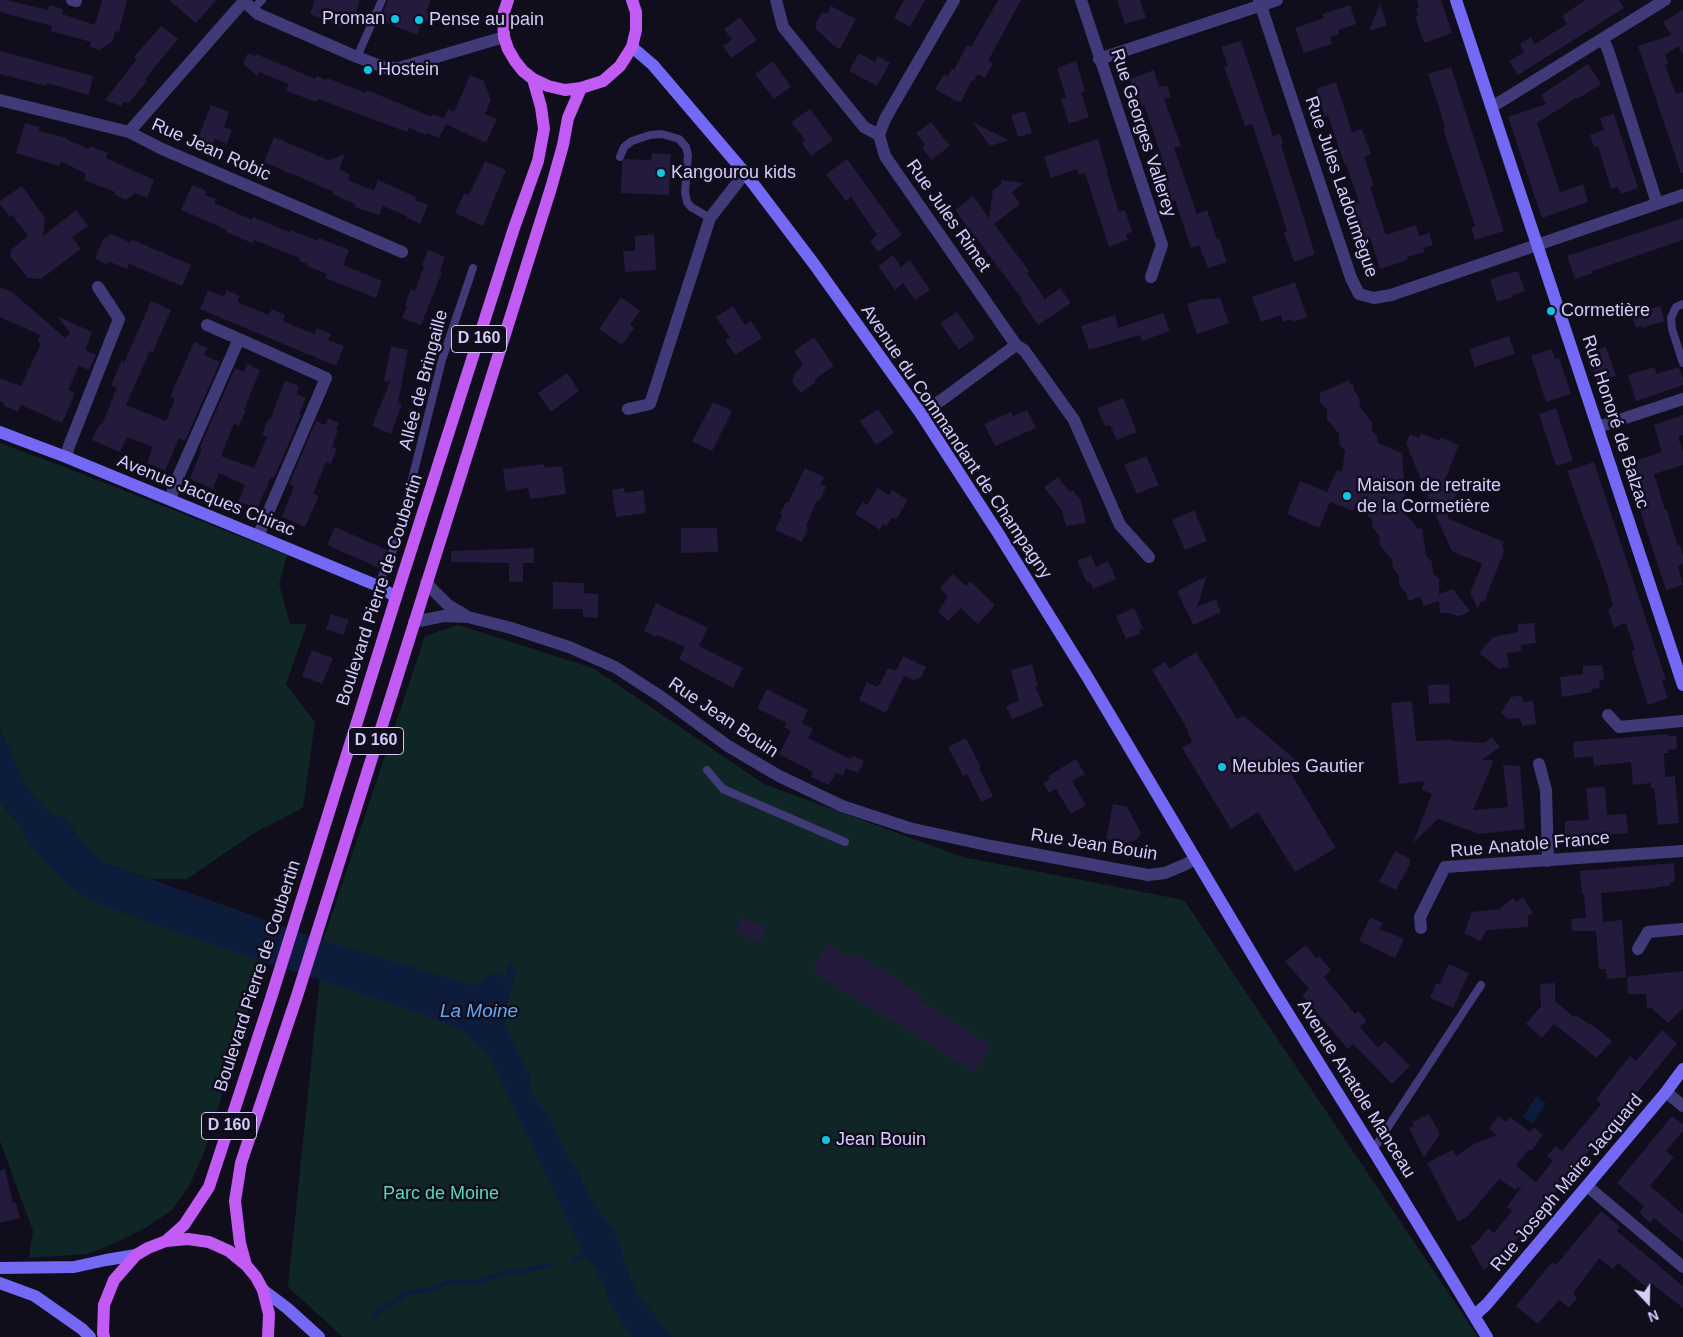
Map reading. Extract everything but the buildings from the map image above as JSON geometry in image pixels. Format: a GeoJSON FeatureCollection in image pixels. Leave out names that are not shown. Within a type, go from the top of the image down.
{"type":"FeatureCollection","features":[{"type":"Feature","properties":{"kind":"main road"},"geometry":{"type":"LineString","coordinates":[[508,0],[503,15],[504,37],[515,61],[533,79],[548,86],[565,90],[581,88],[603,81],[620,66],[632,47],[636,30],[636,12],[632,0]]}},
{"type":"Feature","properties":{"kind":"main road","name":"Boulevard Pierre de Coubertin"},"geometry":{"type":"LineString","coordinates":[[166,1242],[184,1225],[209,1187],[271,998],[514,228],[538,161],[544,129],[541,107],[533,79]]}},
{"type":"Feature","properties":{"kind":"main road","name":"D 160"},"geometry":{"type":"LineString","coordinates":[[246,1265],[240,1244],[235,1201],[241,1163],[297,996],[551,188],[563,145],[568,118],[581,88]]}},
{"type":"Feature","properties":{"kind":"main road"},"geometry":{"type":"LineString","coordinates":[[104,1337],[104,1306],[114,1280],[136,1255],[148,1248],[166,1242],[188,1239],[209,1242],[229,1251],[246,1265],[256,1277],[263,1290],[269,1314],[268,1337]]}},
{"type":"Feature","properties":{"kind":"street"},"geometry":{"type":"LineString","coordinates":[[776,0],[783,27],[864,127],[879,135],[885,119],[954,0]]}},
{"type":"Feature","properties":{"kind":"street","name":"Rue Georges Vallerey"},"geometry":{"type":"LineString","coordinates":[[1081,0],[1162,245],[1151,277]]}},
{"type":"Feature","properties":{"kind":"street"},"geometry":{"type":"LineString","coordinates":[[1099,58],[1260,3],[1277,0]]}},
{"type":"Feature","properties":{"kind":"street","name":"Rue Honoré de Balzac"},"geometry":{"type":"LineString","coordinates":[[1456,0],[1683,685]]}},
{"type":"Feature","properties":{"kind":"street"},"geometry":{"type":"LineString","coordinates":[[1491,106],[1665,0]]}},
{"type":"Feature","properties":{"kind":"street"},"geometry":{"type":"LineString","coordinates":[[129,132],[251,2],[258,14],[386,68],[399,68],[504,37]]}},
{"type":"Feature","properties":{"kind":"street","name":"Rue Jules Ladoumègue"},"geometry":{"type":"LineString","coordinates":[[1260,3],[1351,278],[1359,294],[1374,298],[1392,295],[1537,245]]}},
{"type":"Feature","properties":{"kind":"street"},"geometry":{"type":"LineString","coordinates":[[1603,39],[1657,203]]}},
{"type":"Feature","properties":{"kind":"street","name":"Avenue du Commandant de Champagny"},"geometry":{"type":"LineString","coordinates":[[632,47],[654,65],[745,173],[814,264],[921,414],[998,533],[1092,685],[1195,859]]}},
{"type":"Feature","properties":{"kind":"street","name":"Rue Jean Robic"},"geometry":{"type":"LineString","coordinates":[[0,100],[129,132],[162,149],[402,252]]}},
{"type":"Feature","properties":{"kind":"street","name":"Rue Jules Rimet"},"geometry":{"type":"LineString","coordinates":[[879,135],[885,156],[1016,345],[1024,350],[1074,420],[1120,525],[1149,557]]}},
{"type":"Feature","properties":{"kind":"street"},"geometry":{"type":"LineString","coordinates":[[628,410],[650,404],[710,218],[745,173]]}},
{"type":"Feature","properties":{"kind":"street"},"geometry":{"type":"LineString","coordinates":[[1537,245],[1683,195]]}},
{"type":"Feature","properties":{"kind":"street"},"geometry":{"type":"LineString","coordinates":[[66,457],[119,320],[98,287]]}},
{"type":"Feature","properties":{"kind":"street"},"geometry":{"type":"LineString","coordinates":[[207,325],[326,378],[258,536]]}},
{"type":"Feature","properties":{"kind":"street"},"geometry":{"type":"LineString","coordinates":[[171,499],[174,486],[240,339]]}},
{"type":"Feature","properties":{"kind":"street"},"geometry":{"type":"LineString","coordinates":[[921,414],[1016,345]]}},
{"type":"Feature","properties":{"kind":"street"},"geometry":{"type":"LineString","coordinates":[[1598,427],[1683,399]]}},
{"type":"Feature","properties":{"kind":"street","name":"Avenue Jacques Chirac"},"geometry":{"type":"LineString","coordinates":[[0,432],[171,499],[378,586],[396,597]]}},
{"type":"Feature","properties":{"kind":"street","name":"Rue Jean Bouin"},"geometry":{"type":"LineString","coordinates":[[426,583],[448,605],[468,617]]}},
{"type":"Feature","properties":{"kind":"street","name":"Rue Jean Bouin"},"geometry":{"type":"LineString","coordinates":[[414,622],[444,616],[468,617],[511,628],[616,667],[660,696],[728,746],[779,776],[842,806],[901,826],[992,846],[1148,875],[1165,873],[1195,859]]}},
{"type":"Feature","properties":{"kind":"street"},"geometry":{"type":"LineString","coordinates":[[1608,715],[1619,727],[1683,721]]}},
{"type":"Feature","properties":{"kind":"street"},"geometry":{"type":"LineString","coordinates":[[1539,764],[1546,790],[1548,861]]}},
{"type":"Feature","properties":{"kind":"street","name":"Rue Anatole France"},"geometry":{"type":"LineString","coordinates":[[1420,928],[1420,917],[1445,867],[1683,850]]}},
{"type":"Feature","properties":{"kind":"street","name":"Avenue Anatole Manceau"},"geometry":{"type":"LineString","coordinates":[[1195,859],[1487,1337]]}},
{"type":"Feature","properties":{"kind":"street"},"geometry":{"type":"LineString","coordinates":[[1638,949],[1648,932],[1683,929]]}},
{"type":"Feature","properties":{"kind":"street","name":"Rue Joseph Maire Jacquard"},"geometry":{"type":"LineString","coordinates":[[1474,1316],[1487,1304],[1587,1186],[1683,1069]]}},
{"type":"Feature","properties":{"kind":"street"},"geometry":{"type":"LineString","coordinates":[[1666,1092],[1683,1106]]}},
{"type":"Feature","properties":{"kind":"street"},"geometry":{"type":"LineString","coordinates":[[1587,1186],[1683,1267]]}},
{"type":"Feature","properties":{"kind":"street"},"geometry":{"type":"LineString","coordinates":[[0,1268],[74,1267],[136,1255]]}},
{"type":"Feature","properties":{"kind":"street"},"geometry":{"type":"LineString","coordinates":[[0,1283],[35,1296],[82,1329],[90,1337]]}},
{"type":"Feature","properties":{"kind":"street"},"geometry":{"type":"LineString","coordinates":[[263,1290],[287,1308],[319,1337]]}},
{"type":"Feature","properties":{"kind":"lane"},"geometry":{"type":"LineString","coordinates":[[357,57],[382,0]]}},
{"type":"Feature","properties":{"kind":"lane"},"geometry":{"type":"LineString","coordinates":[[620,157],[624,147],[632,141],[650,135],[662,134],[679,139],[686,146],[688,155],[685,192],[687,202],[691,207],[710,218]]}},
{"type":"Feature","properties":{"kind":"lane","name":"Allée de Bringaille"},"geometry":{"type":"LineString","coordinates":[[378,586],[396,543],[442,360],[473,268]]}},
{"type":"Feature","properties":{"kind":"lane"},"geometry":{"type":"LineString","coordinates":[[1683,304],[1676,307],[1671,318],[1672,329],[1683,363]]}},
{"type":"Feature","properties":{"kind":"lane"},"geometry":{"type":"LineString","coordinates":[[706,770],[723,789],[844,842]]}},
{"type":"Feature","properties":{"kind":"lane"},"geometry":{"type":"LineString","coordinates":[[1373,1150],[1481,985]]}},
{"type":"Feature","properties":{"kind":"green space"},"geometry":{"type":"Polygon","coordinates":[[[0,443],[287,555],[279,584],[290,624],[307,624],[286,684],[315,722],[303,808],[256,832],[187,879],[151,879],[108,864],[95,855],[85,846],[69,821],[45,810],[26,787],[0,730],[0,443]]]}},
{"type":"Feature","properties":{"kind":"green space","name":"Parc de Moine"},"geometry":{"type":"Polygon","coordinates":[[[458,625],[593,668],[764,784],[963,857],[1184,900],[1478,1337],[343,1337],[288,1287],[324,938],[425,636],[458,625]]]}},
{"type":"Feature","properties":{"kind":"green space"},"geometry":{"type":"Polygon","coordinates":[[[0,800],[21,826],[25,836],[263,961],[206,1148],[189,1186],[172,1210],[147,1227],[87,1254],[29,1258],[33,1231],[0,1141],[0,800]]]}},
{"type":"Feature","properties":{"kind":"water","name":"La Moine"},"geometry":{"type":"Polygon","coordinates":[[[0,730],[26,787],[46,810],[55,816],[69,820],[85,846],[108,864],[322,940],[476,986],[489,975],[502,974],[504,979],[509,961],[516,970],[507,1005],[506,1026],[530,1077],[529,1088],[549,1116],[566,1154],[581,1177],[594,1204],[614,1228],[636,1293],[673,1337],[632,1337],[620,1320],[608,1299],[605,1285],[598,1275],[598,1270],[584,1255],[488,1055],[465,1033],[446,1023],[118,911],[94,902],[80,894],[66,883],[35,851],[21,826],[0,800],[0,730]]]}},
{"type":"Feature","properties":{"kind":"water"},"geometry":{"type":"Polygon","coordinates":[[[1536,1096],[1546,1103],[1533,1124],[1523,1117],[1536,1096]]]}},
{"type":"Feature","properties":{"kind":"waterway"},"geometry":{"type":"LineString","coordinates":[[574,1261],[579,1257],[593,1255]]}},
{"type":"Feature","properties":{"kind":"waterway"},"geometry":{"type":"LineString","coordinates":[[373,1317],[381,1309],[405,1293],[430,1290],[449,1282],[477,1282],[507,1272],[515,1273],[549,1265]]}},
{"type":"Feature","properties":{"kind":"place","name":"Proman"},"geometry":{"type":"Point","coordinates":[395,19]}},
{"type":"Feature","properties":{"kind":"place","name":"Pense au pain"},"geometry":{"type":"Point","coordinates":[419,20]}},
{"type":"Feature","properties":{"kind":"place","name":"Hostein"},"geometry":{"type":"Point","coordinates":[368,70]}},
{"type":"Feature","properties":{"kind":"place","name":"Kangourou kids"},"geometry":{"type":"Point","coordinates":[661,173]}},
{"type":"Feature","properties":{"kind":"place","name":"Cormetière"},"geometry":{"type":"Point","coordinates":[1551,311]}},
{"type":"Feature","properties":{"kind":"place","name":"Maison de retraite de la Cormetière"},"geometry":{"type":"Point","coordinates":[1347,496]}},
{"type":"Feature","properties":{"kind":"place","name":"Meubles Gautier"},"geometry":{"type":"Point","coordinates":[1222,767]}},
{"type":"Feature","properties":{"kind":"place","name":"Jean Bouin"},"geometry":{"type":"Point","coordinates":[826,1140]}}]}
